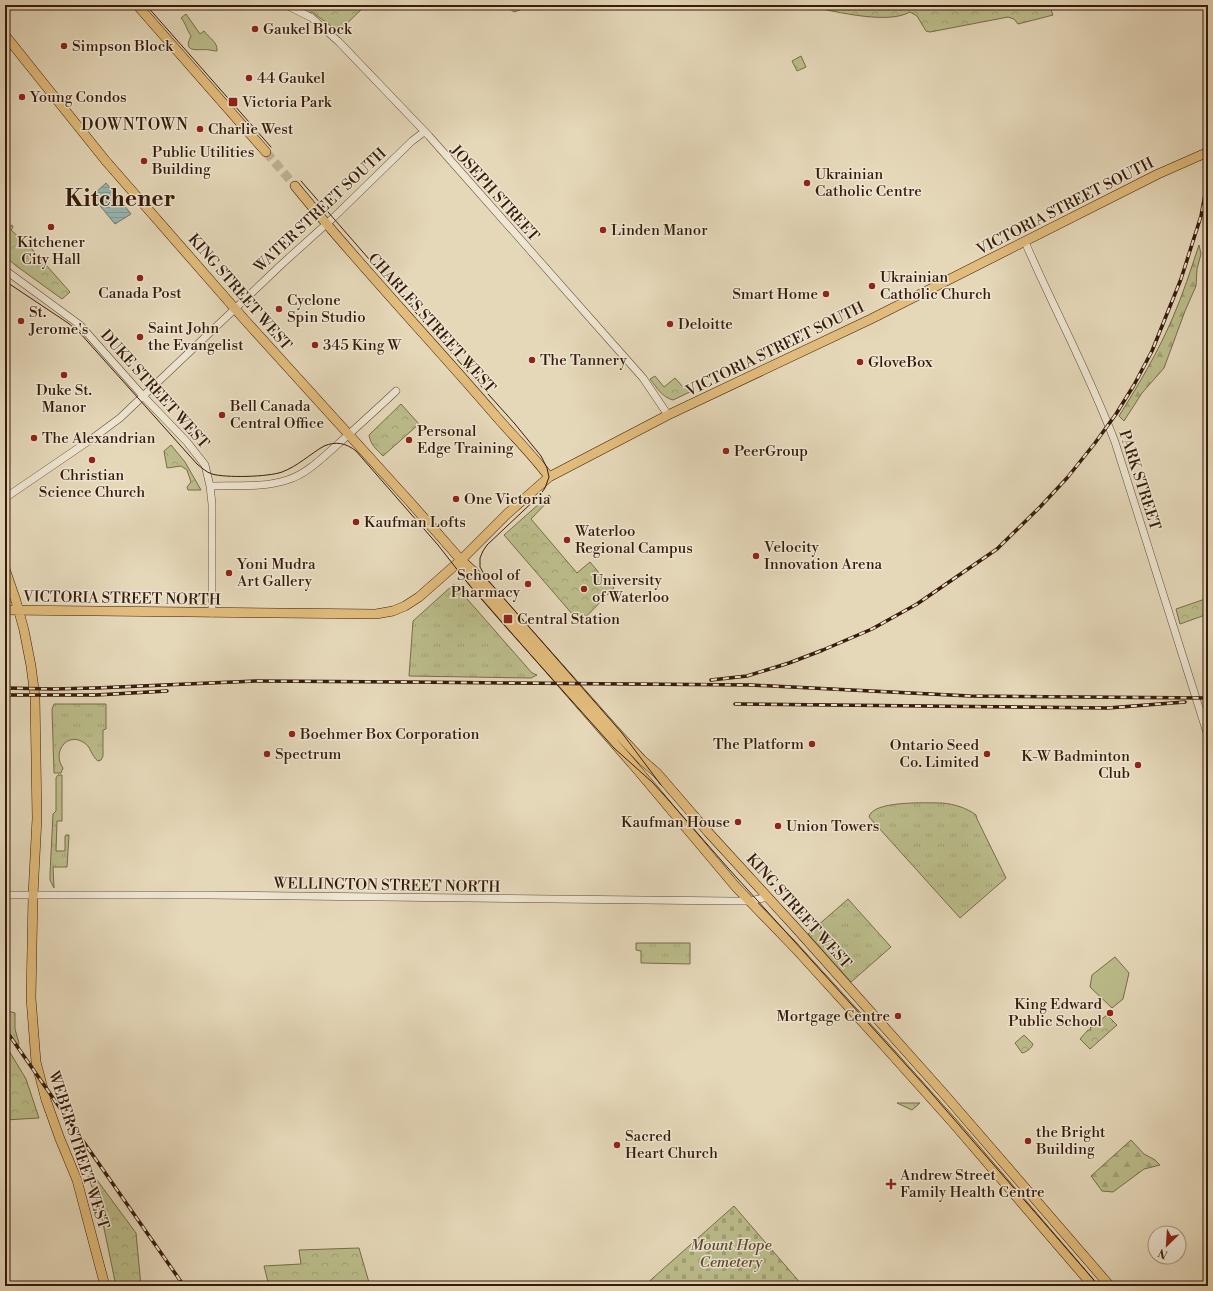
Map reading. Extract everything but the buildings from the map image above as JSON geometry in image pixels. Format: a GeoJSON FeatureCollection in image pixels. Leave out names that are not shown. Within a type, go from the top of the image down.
{"type":"FeatureCollection","features":[{"type":"Feature","properties":{"kind":"main road"},"geometry":{"type":"LineString","coordinates":[[137,5],[266,152]]}},
{"type":"Feature","properties":{"kind":"main road","name":"KING STREET WEST"},"geometry":{"type":"LineString","coordinates":[[5,35],[90,143],[236,309],[461,560],[474,571],[619,735],[642,760],[657,773],[708,832],[768,897],[942,1092],[1110,1286]]}},
{"type":"Feature","properties":{"kind":"main road","name":"VICTORIA STREET SOUTH"},"geometry":{"type":"LineString","coordinates":[[461,560],[507,514],[549,476],[668,415],[871,319],[1158,174],[1208,152]]}},
{"type":"Feature","properties":{"kind":"main road","name":"CHARLES STREET WEST"},"geometry":{"type":"LineString","coordinates":[[294,186],[549,476]]}},
{"type":"Feature","properties":{"kind":"main road","name":"KING STREET WEST"},"geometry":{"type":"LineString","coordinates":[[461,560],[468,576],[750,901],[836,992],[918,1083],[1093,1286]]}},
{"type":"Feature","properties":{"kind":"main road","name":"VICTORIA STREET NORTH"},"geometry":{"type":"LineString","coordinates":[[5,610],[376,614],[393,611],[419,598],[461,560]]}},
{"type":"Feature","properties":{"kind":"main road","name":"WEBER STREET WEST"},"geometry":{"type":"LineString","coordinates":[[5,569],[19,610],[31,666],[34,697],[37,818],[33,895],[31,998],[36,1062],[46,1100],[77,1180],[105,1286]]}},
{"type":"Feature","properties":{"kind":"street","name":"JOSEPH STREET"},"geometry":{"type":"LineString","coordinates":[[286,5],[312,18],[331,33],[424,132],[643,378],[668,415]]}},
{"type":"Feature","properties":{"kind":"street","name":"WATER STREET SOUTH"},"geometry":{"type":"LineString","coordinates":[[5,498],[120,418],[412,141],[424,132]]}},
{"type":"Feature","properties":{"kind":"street","name":"PARK STREET"},"geometry":{"type":"LineString","coordinates":[[1024,242],[1094,390],[1115,442],[1208,736]]}},
{"type":"Feature","properties":{"kind":"street","name":"DUKE STREET WEST"},"geometry":{"type":"LineString","coordinates":[[5,270],[80,325],[205,465],[210,486],[212,520],[212,612]]}},
{"type":"Feature","properties":{"kind":"street"},"geometry":{"type":"LineString","coordinates":[[210,486],[271,483],[287,480],[303,473],[313,466],[396,391]]}},
{"type":"Feature","properties":{"kind":"street","name":"WELLINGTON STREET NORTH"},"geometry":{"type":"LineString","coordinates":[[5,895],[209,895],[750,901],[768,897]]}},
{"type":"Feature","properties":{"kind":"green space"},"geometry":{"type":"Polygon","coordinates":[[[293,5],[366,5],[337,33],[335,29],[312,12],[307,13],[293,5]]]}},
{"type":"Feature","properties":{"kind":"green space"},"geometry":{"type":"Polygon","coordinates":[[[505,5],[534,5],[514,12],[505,5]]]}},
{"type":"Feature","properties":{"kind":"green space"},"geometry":{"type":"Polygon","coordinates":[[[800,5],[1049,5],[1053,15],[1018,24],[1014,19],[1008,17],[930,32],[926,31],[917,16],[910,12],[899,16],[872,17],[800,5]]]}},
{"type":"Feature","properties":{"kind":"green space"},"geometry":{"type":"Polygon","coordinates":[[[186,14],[200,34],[204,31],[213,40],[217,51],[193,49],[188,46],[191,36],[181,18],[186,14]]]}},
{"type":"Feature","properties":{"kind":"green space"},"geometry":{"type":"Polygon","coordinates":[[[801,56],[806,67],[797,71],[792,61],[801,56]]]}},
{"type":"Feature","properties":{"kind":"green space"},"geometry":{"type":"Polygon","coordinates":[[[12,225],[13,227],[11,230],[31,248],[70,292],[62,299],[5,256],[5,230],[12,225]]]}},
{"type":"Feature","properties":{"kind":"green space"},"geometry":{"type":"Polygon","coordinates":[[[1199,245],[1201,254],[1197,269],[1196,286],[1164,368],[1142,393],[1124,421],[1119,416],[1161,343],[1187,281],[1199,245]]]}},
{"type":"Feature","properties":{"kind":"green space"},"geometry":{"type":"Polygon","coordinates":[[[655,376],[664,387],[675,378],[683,387],[687,384],[692,391],[673,400],[669,399],[660,392],[650,379],[655,376]]]}},
{"type":"Feature","properties":{"kind":"green space"},"geometry":{"type":"Polygon","coordinates":[[[401,404],[419,424],[383,456],[372,444],[369,435],[401,404]]]}},
{"type":"Feature","properties":{"kind":"green space"},"geometry":{"type":"Polygon","coordinates":[[[171,445],[185,462],[201,490],[188,490],[187,487],[191,482],[187,470],[181,466],[167,468],[164,451],[171,445]]]}},
{"type":"Feature","properties":{"kind":"green space"},"geometry":{"type":"Polygon","coordinates":[[[549,495],[551,498],[531,519],[577,573],[590,562],[614,588],[580,623],[504,535],[549,495]]]}},
{"type":"Feature","properties":{"kind":"green space"},"geometry":{"type":"Polygon","coordinates":[[[454,584],[532,673],[537,675],[531,678],[409,676],[413,621],[454,584]]]}},
{"type":"Feature","properties":{"kind":"green space"},"geometry":{"type":"Polygon","coordinates":[[[1208,598],[1208,614],[1180,624],[1176,609],[1208,598]]]}},
{"type":"Feature","properties":{"kind":"green space"},"geometry":{"type":"Polygon","coordinates":[[[54,704],[106,704],[106,729],[103,730],[103,756],[101,760],[98,761],[96,759],[83,742],[71,740],[62,746],[60,751],[60,762],[63,768],[61,773],[54,773],[52,709],[54,704]]]}},
{"type":"Feature","properties":{"kind":"green space"},"geometry":{"type":"Polygon","coordinates":[[[58,775],[62,775],[62,821],[57,821],[56,851],[65,851],[65,836],[69,835],[67,867],[53,867],[54,888],[50,880],[50,874],[53,814],[56,811],[56,778],[58,775]]]}},
{"type":"Feature","properties":{"kind":"green space"},"geometry":{"type":"Polygon","coordinates":[[[951,804],[969,810],[976,815],[1006,878],[960,918],[869,817],[872,812],[890,805],[951,804]]]}},
{"type":"Feature","properties":{"kind":"green space"},"geometry":{"type":"Polygon","coordinates":[[[848,899],[891,947],[851,982],[808,934],[848,899]]]}},
{"type":"Feature","properties":{"kind":"green space"},"geometry":{"type":"Polygon","coordinates":[[[636,943],[690,943],[690,964],[641,963],[641,951],[636,950],[636,943]]]}},
{"type":"Feature","properties":{"kind":"green space"},"geometry":{"type":"Polygon","coordinates":[[[1115,957],[1129,973],[1123,999],[1112,1008],[1090,987],[1092,975],[1115,957]]]}},
{"type":"Feature","properties":{"kind":"green space"},"geometry":{"type":"Polygon","coordinates":[[[5,1012],[15,1013],[15,1029],[19,1043],[18,1046],[5,1027],[5,1012]]]}},
{"type":"Feature","properties":{"kind":"green space"},"geometry":{"type":"Polygon","coordinates":[[[1107,1015],[1117,1025],[1090,1049],[1080,1039],[1088,1030],[1091,1030],[1090,1028],[1107,1015]]]}},
{"type":"Feature","properties":{"kind":"green space"},"geometry":{"type":"Polygon","coordinates":[[[1024,1035],[1033,1044],[1029,1050],[1022,1053],[1015,1043],[1024,1035]]]}},
{"type":"Feature","properties":{"kind":"green space"},"geometry":{"type":"Polygon","coordinates":[[[5,1044],[26,1079],[39,1118],[5,1120],[5,1044]]]}},
{"type":"Feature","properties":{"kind":"green space"},"geometry":{"type":"Polygon","coordinates":[[[897,1103],[920,1103],[912,1110],[897,1103]]]}},
{"type":"Feature","properties":{"kind":"green space"},"geometry":{"type":"Polygon","coordinates":[[[1131,1140],[1144,1154],[1155,1160],[1160,1165],[1144,1169],[1113,1192],[1102,1191],[1091,1176],[1131,1140]]]}},
{"type":"Feature","properties":{"kind":"green space"},"geometry":{"type":"Polygon","coordinates":[[[88,1176],[94,1176],[136,1233],[141,1286],[116,1286],[100,1209],[88,1176]]]}},
{"type":"Feature","properties":{"kind":"green space","name":"Mount Hope Cemetery"},"geometry":{"type":"Polygon","coordinates":[[[734,1206],[803,1286],[644,1286],[734,1206]]]}},
{"type":"Feature","properties":{"kind":"green space"},"geometry":{"type":"Polygon","coordinates":[[[359,1248],[370,1286],[269,1286],[264,1266],[301,1264],[299,1250],[359,1248]]]}},
{"type":"Feature","properties":{"kind":"water"},"geometry":{"type":"Polygon","coordinates":[[[106,183],[131,214],[115,224],[92,196],[106,183]]]}},
{"type":"Feature","properties":{"kind":"tunnel"},"geometry":{"type":"LineString","coordinates":[[266,152],[295,186]]}},
{"type":"Feature","properties":{"kind":"tram line"},"geometry":{"type":"LineString","coordinates":[[146,5],[271,147]]}},
{"type":"Feature","properties":{"kind":"tram line"},"geometry":{"type":"LineString","coordinates":[[301,181],[515,424],[541,456],[547,468],[549,477],[545,488],[540,495],[487,545],[480,558],[480,567],[487,579],[622,733],[661,785]]}},
{"type":"Feature","properties":{"kind":"tram line"},"geometry":{"type":"LineString","coordinates":[[5,281],[79,332],[197,464],[212,474],[237,476],[276,474],[299,463],[324,446],[337,443],[348,446],[356,451],[438,545],[470,586],[504,625],[614,748],[652,782],[664,795],[926,1087],[1099,1286]]}},
{"type":"Feature","properties":{"kind":"railway"},"geometry":{"type":"LineString","coordinates":[[711,680],[747,676],[789,663],[872,629],[917,604],[997,549],[1040,507],[1067,478],[1116,414],[1134,385],[1152,351],[1181,279],[1201,216],[1208,178]]}},
{"type":"Feature","properties":{"kind":"railway"},"geometry":{"type":"LineString","coordinates":[[5,688],[96,688],[256,681],[404,682],[751,685],[970,696],[1208,698]]}},
{"type":"Feature","properties":{"kind":"railway"},"geometry":{"type":"LineString","coordinates":[[5,695],[96,695],[167,691]]}},
{"type":"Feature","properties":{"kind":"railway"},"geometry":{"type":"LineString","coordinates":[[735,704],[1108,708],[1185,702]]}},
{"type":"Feature","properties":{"kind":"railway"},"geometry":{"type":"LineString","coordinates":[[5,1029],[184,1286]]}},
{"type":"Feature","properties":{"kind":"place","name":"Gaukel Block"},"geometry":{"type":"Point","coordinates":[255,29]}},
{"type":"Feature","properties":{"kind":"place","name":"Simpson Block"},"geometry":{"type":"Point","coordinates":[64,46]}},
{"type":"Feature","properties":{"kind":"place","name":"44 Gaukel"},"geometry":{"type":"Point","coordinates":[249,78]}},
{"type":"Feature","properties":{"kind":"place","name":"Young Condos"},"geometry":{"type":"Point","coordinates":[22,97]}},
{"type":"Feature","properties":{"kind":"place","name":"Victoria Park"},"geometry":{"type":"Point","coordinates":[233,102]}},
{"type":"Feature","properties":{"kind":"place","name":"Charlie West"},"geometry":{"type":"Point","coordinates":[200,129]}},
{"type":"Feature","properties":{"kind":"place","name":"Public Utilities Building"},"geometry":{"type":"Point","coordinates":[144,161]}},
{"type":"Feature","properties":{"kind":"place","name":"Ukrainian Catholic Centre"},"geometry":{"type":"Point","coordinates":[807,183]}},
{"type":"Feature","properties":{"kind":"place","name":"Kitchener City Hall"},"geometry":{"type":"Point","coordinates":[51,227]}},
{"type":"Feature","properties":{"kind":"place","name":"Linden Manor"},"geometry":{"type":"Point","coordinates":[603,230]}},
{"type":"Feature","properties":{"kind":"place","name":"Canada Post"},"geometry":{"type":"Point","coordinates":[140,278]}},
{"type":"Feature","properties":{"kind":"place","name":"Ukrainian Catholic Church"},"geometry":{"type":"Point","coordinates":[872,286]}},
{"type":"Feature","properties":{"kind":"place","name":"Smart Home"},"geometry":{"type":"Point","coordinates":[826,294]}},
{"type":"Feature","properties":{"kind":"place","name":"Cyclone Spin Studio"},"geometry":{"type":"Point","coordinates":[279,309]}},
{"type":"Feature","properties":{"kind":"place","name":"St. Jerome's"},"geometry":{"type":"Point","coordinates":[21,321]}},
{"type":"Feature","properties":{"kind":"place","name":"Deloitte"},"geometry":{"type":"Point","coordinates":[670,324]}},
{"type":"Feature","properties":{"kind":"place","name":"Saint John the Evangelist"},"geometry":{"type":"Point","coordinates":[140,337]}},
{"type":"Feature","properties":{"kind":"place","name":"345 King W"},"geometry":{"type":"Point","coordinates":[315,345]}},
{"type":"Feature","properties":{"kind":"place","name":"The Tannery"},"geometry":{"type":"Point","coordinates":[532,360]}},
{"type":"Feature","properties":{"kind":"place","name":"GloveBox"},"geometry":{"type":"Point","coordinates":[860,362]}},
{"type":"Feature","properties":{"kind":"place","name":"Duke St. Manor"},"geometry":{"type":"Point","coordinates":[64,375]}},
{"type":"Feature","properties":{"kind":"place","name":"Bell Canada Central Office"},"geometry":{"type":"Point","coordinates":[222,415]}},
{"type":"Feature","properties":{"kind":"place","name":"The Alexandrian"},"geometry":{"type":"Point","coordinates":[34,438]}},
{"type":"Feature","properties":{"kind":"place","name":"Personal Edge Training"},"geometry":{"type":"Point","coordinates":[409,440]}},
{"type":"Feature","properties":{"kind":"place","name":"PeerGroup"},"geometry":{"type":"Point","coordinates":[726,451]}},
{"type":"Feature","properties":{"kind":"place","name":"Christian Science Church"},"geometry":{"type":"Point","coordinates":[92,460]}},
{"type":"Feature","properties":{"kind":"place","name":"One Victoria"},"geometry":{"type":"Point","coordinates":[456,499]}},
{"type":"Feature","properties":{"kind":"place","name":"Kaufman Lofts"},"geometry":{"type":"Point","coordinates":[356,522]}},
{"type":"Feature","properties":{"kind":"place","name":"Waterloo Regional Campus"},"geometry":{"type":"Point","coordinates":[567,540]}},
{"type":"Feature","properties":{"kind":"place","name":"Velocity Innovation Arena"},"geometry":{"type":"Point","coordinates":[756,556]}},
{"type":"Feature","properties":{"kind":"place","name":"Yoni Mudra Art Gallery"},"geometry":{"type":"Point","coordinates":[229,573]}},
{"type":"Feature","properties":{"kind":"place","name":"School of Pharmacy"},"geometry":{"type":"Point","coordinates":[528,584]}},
{"type":"Feature","properties":{"kind":"place","name":"University of Waterloo"},"geometry":{"type":"Point","coordinates":[584,589]}},
{"type":"Feature","properties":{"kind":"place","name":"Central Station"},"geometry":{"type":"Point","coordinates":[508,619]}},
{"type":"Feature","properties":{"kind":"place","name":"Boehmer Box Corporation"},"geometry":{"type":"Point","coordinates":[292,734]}},
{"type":"Feature","properties":{"kind":"place","name":"The Platform"},"geometry":{"type":"Point","coordinates":[812,744]}},
{"type":"Feature","properties":{"kind":"place","name":"Spectrum"},"geometry":{"type":"Point","coordinates":[267,754]}},
{"type":"Feature","properties":{"kind":"place","name":"Ontario Seed Co. Limited"},"geometry":{"type":"Point","coordinates":[987,754]}},
{"type":"Feature","properties":{"kind":"place","name":"K-W Badminton Club"},"geometry":{"type":"Point","coordinates":[1138,765]}},
{"type":"Feature","properties":{"kind":"place","name":"Kaufman House"},"geometry":{"type":"Point","coordinates":[738,822]}},
{"type":"Feature","properties":{"kind":"place","name":"Union Towers"},"geometry":{"type":"Point","coordinates":[778,826]}},
{"type":"Feature","properties":{"kind":"place","name":"King Edward Public School"},"geometry":{"type":"Point","coordinates":[1110,1013]}},
{"type":"Feature","properties":{"kind":"place","name":"Mortgage Centre"},"geometry":{"type":"Point","coordinates":[898,1016]}},
{"type":"Feature","properties":{"kind":"place","name":"the Bright Building"},"geometry":{"type":"Point","coordinates":[1028,1141]}},
{"type":"Feature","properties":{"kind":"place","name":"Sacred Heart Church"},"geometry":{"type":"Point","coordinates":[617,1145]}},
{"type":"Feature","properties":{"kind":"place","name":"Andrew Street Family Health Centre"},"geometry":{"type":"Point","coordinates":[891,1184]}},
{"type":"Feature","properties":{"kind":"district","name":"DOWNTOWN"},"geometry":{"type":"Point","coordinates":[135,124]}},
{"type":"Feature","properties":{"kind":"district","name":"Kitchener"},"geometry":{"type":"Point","coordinates":[120,198]}}]}
